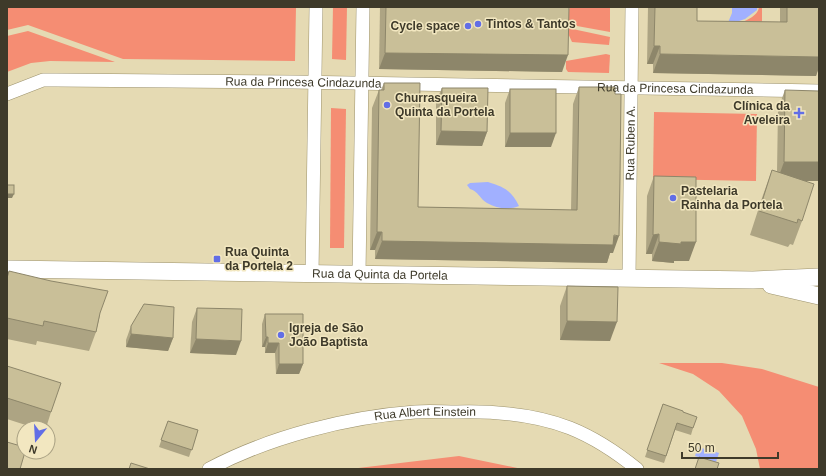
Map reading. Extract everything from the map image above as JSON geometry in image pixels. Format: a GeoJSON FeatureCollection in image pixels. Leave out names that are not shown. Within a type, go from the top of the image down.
{"type":"FeatureCollection","features":[{"type":"Feature","properties":{"kind":"street"},"geometry":{"type":"LineString","coordinates":[[312,274],[316,7]]}},
{"type":"Feature","properties":{"kind":"street"},"geometry":{"type":"LineString","coordinates":[[359,274],[363,7]]}},
{"type":"Feature","properties":{"kind":"street","name":"Rua Ruben A."},"geometry":{"type":"LineString","coordinates":[[629,278],[632,7]]}},
{"type":"Feature","properties":{"kind":"street","name":"Rua da Princesa Cindazunda"},"geometry":{"type":"LineString","coordinates":[[7,94],[43,80],[819,91]]}},
{"type":"Feature","properties":{"kind":"street","name":"Rua da Quinta da Portela"},"geometry":{"type":"LineString","coordinates":[[7,269],[753,280],[819,277]]}},
{"type":"Feature","properties":{"kind":"street","name":"Rua da Quinta da Portela"},"geometry":{"type":"LineString","coordinates":[[753,280],[819,296]]}},
{"type":"Feature","properties":{"kind":"street","name":"Rua Albert Einstein"},"geometry":{"type":"LineString","coordinates":[[209,469],[258,447],[334,425],[368,418],[415,412],[488,412],[546,420],[570,428],[597,441],[618,454],[637,469]]}},
{"type":"Feature","properties":{"kind":"shaded area"},"geometry":{"type":"Polygon","coordinates":[[[7,7],[296,7],[295,61],[123,59],[28,25],[7,30],[7,7]]]}},
{"type":"Feature","properties":{"kind":"shaded area"},"geometry":{"type":"Polygon","coordinates":[[[333,7],[347,7],[346,60],[332,59],[333,7]]]}},
{"type":"Feature","properties":{"kind":"shaded area"},"geometry":{"type":"Polygon","coordinates":[[[570,7],[610,7],[610,32],[577,26],[570,20],[568,22],[570,7]]]}},
{"type":"Feature","properties":{"kind":"shaded area"},"geometry":{"type":"Polygon","coordinates":[[[759,7],[762,7],[762,30],[736,25],[753,16],[759,7]]]}},
{"type":"Feature","properties":{"kind":"shaded area"},"geometry":{"type":"Polygon","coordinates":[[[568,28],[610,37],[609,45],[572,42],[567,31],[568,28]]]}},
{"type":"Feature","properties":{"kind":"shaded area"},"geometry":{"type":"Polygon","coordinates":[[[28,31],[115,62],[50,61],[31,63],[7,72],[7,36],[28,31]]]}},
{"type":"Feature","properties":{"kind":"shaded area"},"geometry":{"type":"Polygon","coordinates":[[[606,54],[610,55],[609,73],[568,72],[566,69],[566,61],[606,54]]]}},
{"type":"Feature","properties":{"kind":"shaded area"},"geometry":{"type":"Polygon","coordinates":[[[331,108],[346,109],[344,248],[330,248],[331,108]]]}},
{"type":"Feature","properties":{"kind":"shaded area"},"geometry":{"type":"Polygon","coordinates":[[[654,112],[757,114],[756,181],[653,179],[654,112]]]}},
{"type":"Feature","properties":{"kind":"shaded area"},"geometry":{"type":"Polygon","coordinates":[[[659,363],[722,363],[762,369],[819,387],[819,469],[760,469],[756,449],[742,416],[719,391],[693,374],[659,363]]]}},
{"type":"Feature","properties":{"kind":"shaded area"},"geometry":{"type":"Polygon","coordinates":[[[459,456],[522,469],[350,469],[459,456]]]}},
{"type":"Feature","properties":{"kind":"water"},"geometry":{"type":"Polygon","coordinates":[[[732,7],[757,7],[757,10],[745,19],[727,25],[732,13],[732,7]]]}},
{"type":"Feature","properties":{"kind":"water"},"geometry":{"type":"Polygon","coordinates":[[[488,182],[510,193],[519,206],[511,208],[495,207],[485,201],[467,185],[470,183],[488,182]]]}},
{"type":"Feature","properties":{"kind":"water"},"geometry":{"type":"Polygon","coordinates":[[[698,447],[719,453],[716,462],[695,456],[698,447]]]}},
{"type":"Feature","properties":{"kind":"building"},"geometry":{"type":"Polygon","coordinates":[[[386,7],[569,7],[568,55],[385,53],[386,7]]]}},
{"type":"Feature","properties":{"kind":"building"},"geometry":{"type":"Polygon","coordinates":[[[655,7],[697,7],[697,21],[787,22],[787,7],[819,7],[819,57],[660,54],[660,46],[654,46],[655,7]]]}},
{"type":"Feature","properties":{"kind":"building"},"geometry":{"type":"Polygon","coordinates":[[[384,83],[420,83],[418,207],[577,210],[579,87],[615,87],[615,94],[621,94],[620,178],[619,236],[614,235],[613,245],[382,241],[382,232],[377,232],[379,90],[384,90],[384,83]]]}},
{"type":"Feature","properties":{"kind":"building"},"geometry":{"type":"Polygon","coordinates":[[[442,88],[488,88],[487,132],[441,131],[442,88]]]}},
{"type":"Feature","properties":{"kind":"building"},"geometry":{"type":"Polygon","coordinates":[[[510,89],[556,89],[556,133],[510,133],[510,89]]]}},
{"type":"Feature","properties":{"kind":"building"},"geometry":{"type":"Polygon","coordinates":[[[785,90],[819,91],[819,162],[784,162],[785,90]]]}},
{"type":"Feature","properties":{"kind":"building"},"geometry":{"type":"Polygon","coordinates":[[[772,170],[814,184],[802,221],[798,219],[797,223],[759,211],[772,170]]]}},
{"type":"Feature","properties":{"kind":"building"},"geometry":{"type":"Polygon","coordinates":[[[654,176],[696,177],[696,242],[681,242],[681,244],[659,242],[659,234],[653,235],[654,176]]]}},
{"type":"Feature","properties":{"kind":"building"},"geometry":{"type":"Polygon","coordinates":[[[7,185],[14,185],[14,194],[7,194],[7,185]]]}},
{"type":"Feature","properties":{"kind":"building"},"geometry":{"type":"Polygon","coordinates":[[[9,271],[51,281],[108,291],[100,313],[96,332],[44,321],[43,326],[7,318],[7,278],[9,271]]]}},
{"type":"Feature","properties":{"kind":"building"},"geometry":{"type":"Polygon","coordinates":[[[567,286],[618,287],[617,322],[567,321],[567,286]]]}},
{"type":"Feature","properties":{"kind":"building"},"geometry":{"type":"Polygon","coordinates":[[[144,304],[174,307],[173,338],[131,334],[131,326],[144,304]]]}},
{"type":"Feature","properties":{"kind":"building"},"geometry":{"type":"Polygon","coordinates":[[[197,308],[242,309],[241,341],[196,339],[197,308]]]}},
{"type":"Feature","properties":{"kind":"building"},"geometry":{"type":"Polygon","coordinates":[[[265,314],[303,314],[303,364],[279,364],[279,343],[268,343],[268,337],[266,337],[265,314]]]}},
{"type":"Feature","properties":{"kind":"building"},"geometry":{"type":"Polygon","coordinates":[[[7,366],[61,383],[51,412],[7,398],[7,366]]]}},
{"type":"Feature","properties":{"kind":"building"},"geometry":{"type":"Polygon","coordinates":[[[663,404],[697,417],[693,428],[677,423],[666,456],[647,450],[663,404]]]}},
{"type":"Feature","properties":{"kind":"building"},"geometry":{"type":"Polygon","coordinates":[[[168,421],[198,430],[192,450],[161,440],[168,421]]]}},
{"type":"Feature","properties":{"kind":"building"},"geometry":{"type":"Polygon","coordinates":[[[7,442],[16,445],[16,460],[23,460],[20,469],[7,469],[7,442]]]}},
{"type":"Feature","properties":{"kind":"building"},"geometry":{"type":"Polygon","coordinates":[[[699,457],[719,463],[717,469],[695,469],[699,457]]]}},
{"type":"Feature","properties":{"kind":"building"},"geometry":{"type":"Polygon","coordinates":[[[131,463],[150,469],[129,469],[131,463]]]}},
{"type":"Feature","properties":{"kind":"place","name":"Tintos & Tantos"},"geometry":{"type":"Point","coordinates":[478,24]}},
{"type":"Feature","properties":{"kind":"place","name":"Cycle space"},"geometry":{"type":"Point","coordinates":[468,26]}},
{"type":"Feature","properties":{"kind":"place","name":"Churrasqueira Quinta da Portela"},"geometry":{"type":"Point","coordinates":[387,105]}},
{"type":"Feature","properties":{"kind":"place","name":"Clínica da Aveleira"},"geometry":{"type":"Point","coordinates":[799,113]}},
{"type":"Feature","properties":{"kind":"place","name":"Pastelaria Rainha da Portela"},"geometry":{"type":"Point","coordinates":[673,198]}},
{"type":"Feature","properties":{"kind":"place","name":"Rua Quinta da Portela 2"},"geometry":{"type":"Point","coordinates":[217,259]}},
{"type":"Feature","properties":{"kind":"place","name":"Igreja de São João Baptista"},"geometry":{"type":"Point","coordinates":[281,335]}}]}
